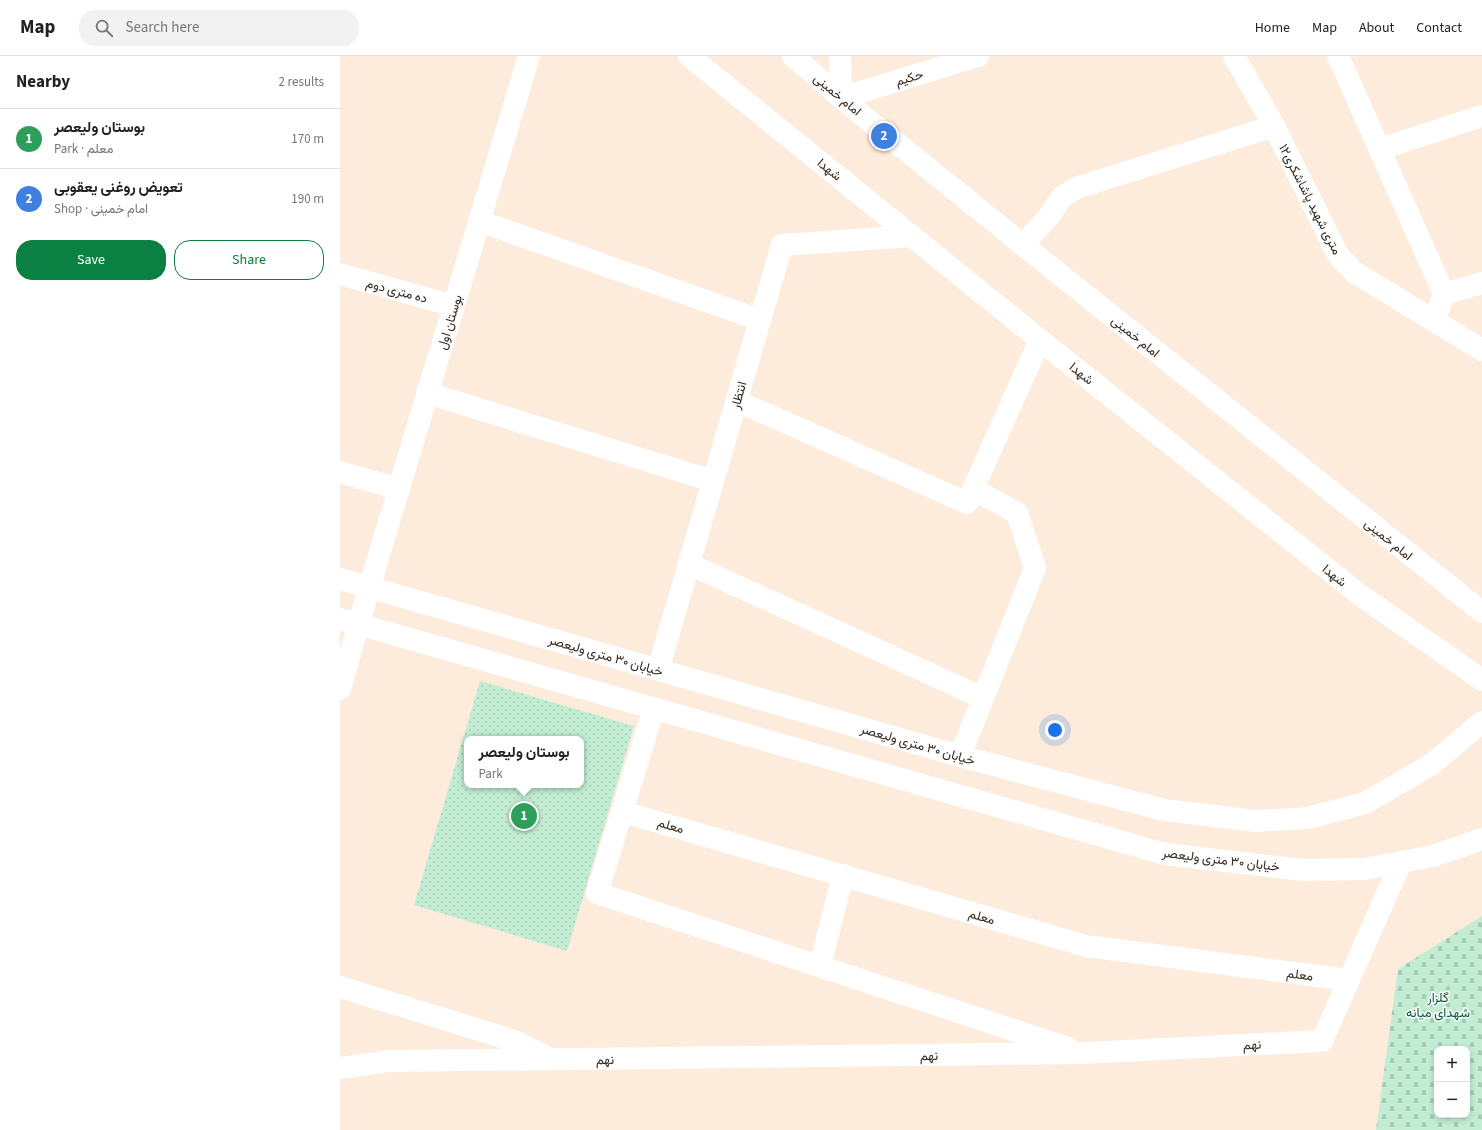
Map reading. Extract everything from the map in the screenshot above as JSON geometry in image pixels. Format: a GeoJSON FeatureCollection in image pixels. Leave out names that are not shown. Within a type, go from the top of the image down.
{"type":"FeatureCollection","features":[{"type":"Feature","properties":{"kind":"street","name":"بوستان اول"},"geometry":{"type":"LineString","coordinates":[[340,689],[349,622],[369,588],[529,56]]}},
{"type":"Feature","properties":{"kind":"street","name":"شهدا"},"geometry":{"type":"LineString","coordinates":[[689,56],[1360,596],[1482,680]]}},
{"type":"Feature","properties":{"kind":"street","name":"امام خمینی"},"geometry":{"type":"LineString","coordinates":[[793,56],[841,98],[1023,245],[1482,612]]}},
{"type":"Feature","properties":{"kind":"street"},"geometry":{"type":"LineString","coordinates":[[840,56],[841,98]]}},
{"type":"Feature","properties":{"kind":"street","name":"حکیم"},"geometry":{"type":"LineString","coordinates":[[841,98],[978,56]]}},
{"type":"Feature","properties":{"kind":"street","name":"۱۲متری شهید پاشاشکری"},"geometry":{"type":"LineString","coordinates":[[1234,56],[1274,126],[1338,255],[1354,272],[1482,350]]}},
{"type":"Feature","properties":{"kind":"street"},"geometry":{"type":"LineString","coordinates":[[1338,56],[1444,294],[1434,321]]}},
{"type":"Feature","properties":{"kind":"street"},"geometry":{"type":"LineString","coordinates":[[1380,149],[1482,116]]}},
{"type":"Feature","properties":{"kind":"street"},"geometry":{"type":"LineString","coordinates":[[1023,245],[1050,215],[1062,197],[1079,187],[1274,126]]}},
{"type":"Feature","properties":{"kind":"street"},"geometry":{"type":"LineString","coordinates":[[479,221],[760,320]]}},
{"type":"Feature","properties":{"kind":"street","name":"انتظار"},"geometry":{"type":"LineString","coordinates":[[658,670],[782,245],[912,236]]}},
{"type":"Feature","properties":{"kind":"street","name":"ده متری دوم"},"geometry":{"type":"LineString","coordinates":[[340,274],[454,306]]}},
{"type":"Feature","properties":{"kind":"street"},"geometry":{"type":"LineString","coordinates":[[1444,294],[1482,283]]}},
{"type":"Feature","properties":{"kind":"street"},"geometry":{"type":"LineString","coordinates":[[736,401],[967,503],[1040,340]]}},
{"type":"Feature","properties":{"kind":"street"},"geometry":{"type":"LineString","coordinates":[[427,394],[713,481]]}},
{"type":"Feature","properties":{"kind":"street"},"geometry":{"type":"LineString","coordinates":[[340,472],[399,489]]}},
{"type":"Feature","properties":{"kind":"street"},"geometry":{"type":"LineString","coordinates":[[960,756],[1035,568],[1017,513],[973,489]]}},
{"type":"Feature","properties":{"kind":"street"},"geometry":{"type":"LineString","coordinates":[[689,564],[983,698]]}},
{"type":"Feature","properties":{"kind":"street","name":"خیابان ۳۰ متری ولیعصر"},"geometry":{"type":"LineString","coordinates":[[340,579],[960,756],[1164,810],[1256,820],[1308,818],[1364,803],[1432,764],[1482,722]]}},
{"type":"Feature","properties":{"kind":"street","name":"خیابان ۳۰ متری ولیعصر"},"geometry":{"type":"LineString","coordinates":[[349,622],[1165,854],[1304,870],[1364,869],[1434,856],[1482,839]]}},
{"type":"Feature","properties":{"kind":"street"},"geometry":{"type":"LineString","coordinates":[[654,708],[597,893],[1084,1053]]}},
{"type":"Feature","properties":{"kind":"street","name":"معلم"},"geometry":{"type":"LineString","coordinates":[[623,812],[1086,946],[1349,980]]}},
{"type":"Feature","properties":{"kind":"street","name":"نهم"},"geometry":{"type":"LineString","coordinates":[[340,1068],[389,1061],[1084,1053],[1322,1041],[1401,862]]}},
{"type":"Feature","properties":{"kind":"street"},"geometry":{"type":"LineString","coordinates":[[820,966],[843,875]]}},
{"type":"Feature","properties":{"kind":"street"},"geometry":{"type":"LineString","coordinates":[[340,987],[515,1041],[552,1060]]}},
{"type":"Feature","properties":{"kind":"green space"},"geometry":{"type":"Polygon","coordinates":[[[480,681],[634,726],[567,951],[414,905],[480,681]]]}},
{"type":"Feature","properties":{"kind":"green space","name":"گلزار شهدای میانه"},"geometry":{"type":"Polygon","coordinates":[[[1482,916],[1482,1130],[1376,1130],[1398,969],[1482,916]]]}},
{"type":"Feature","properties":{"kind":"place","name":"تعویض روغنی یعقوبی"},"geometry":{"type":"Point","coordinates":[884,136]}},
{"type":"Feature","properties":{"kind":"place","name":"بوستان ولیعصر"},"geometry":{"type":"Point","coordinates":[524,816]}}]}
